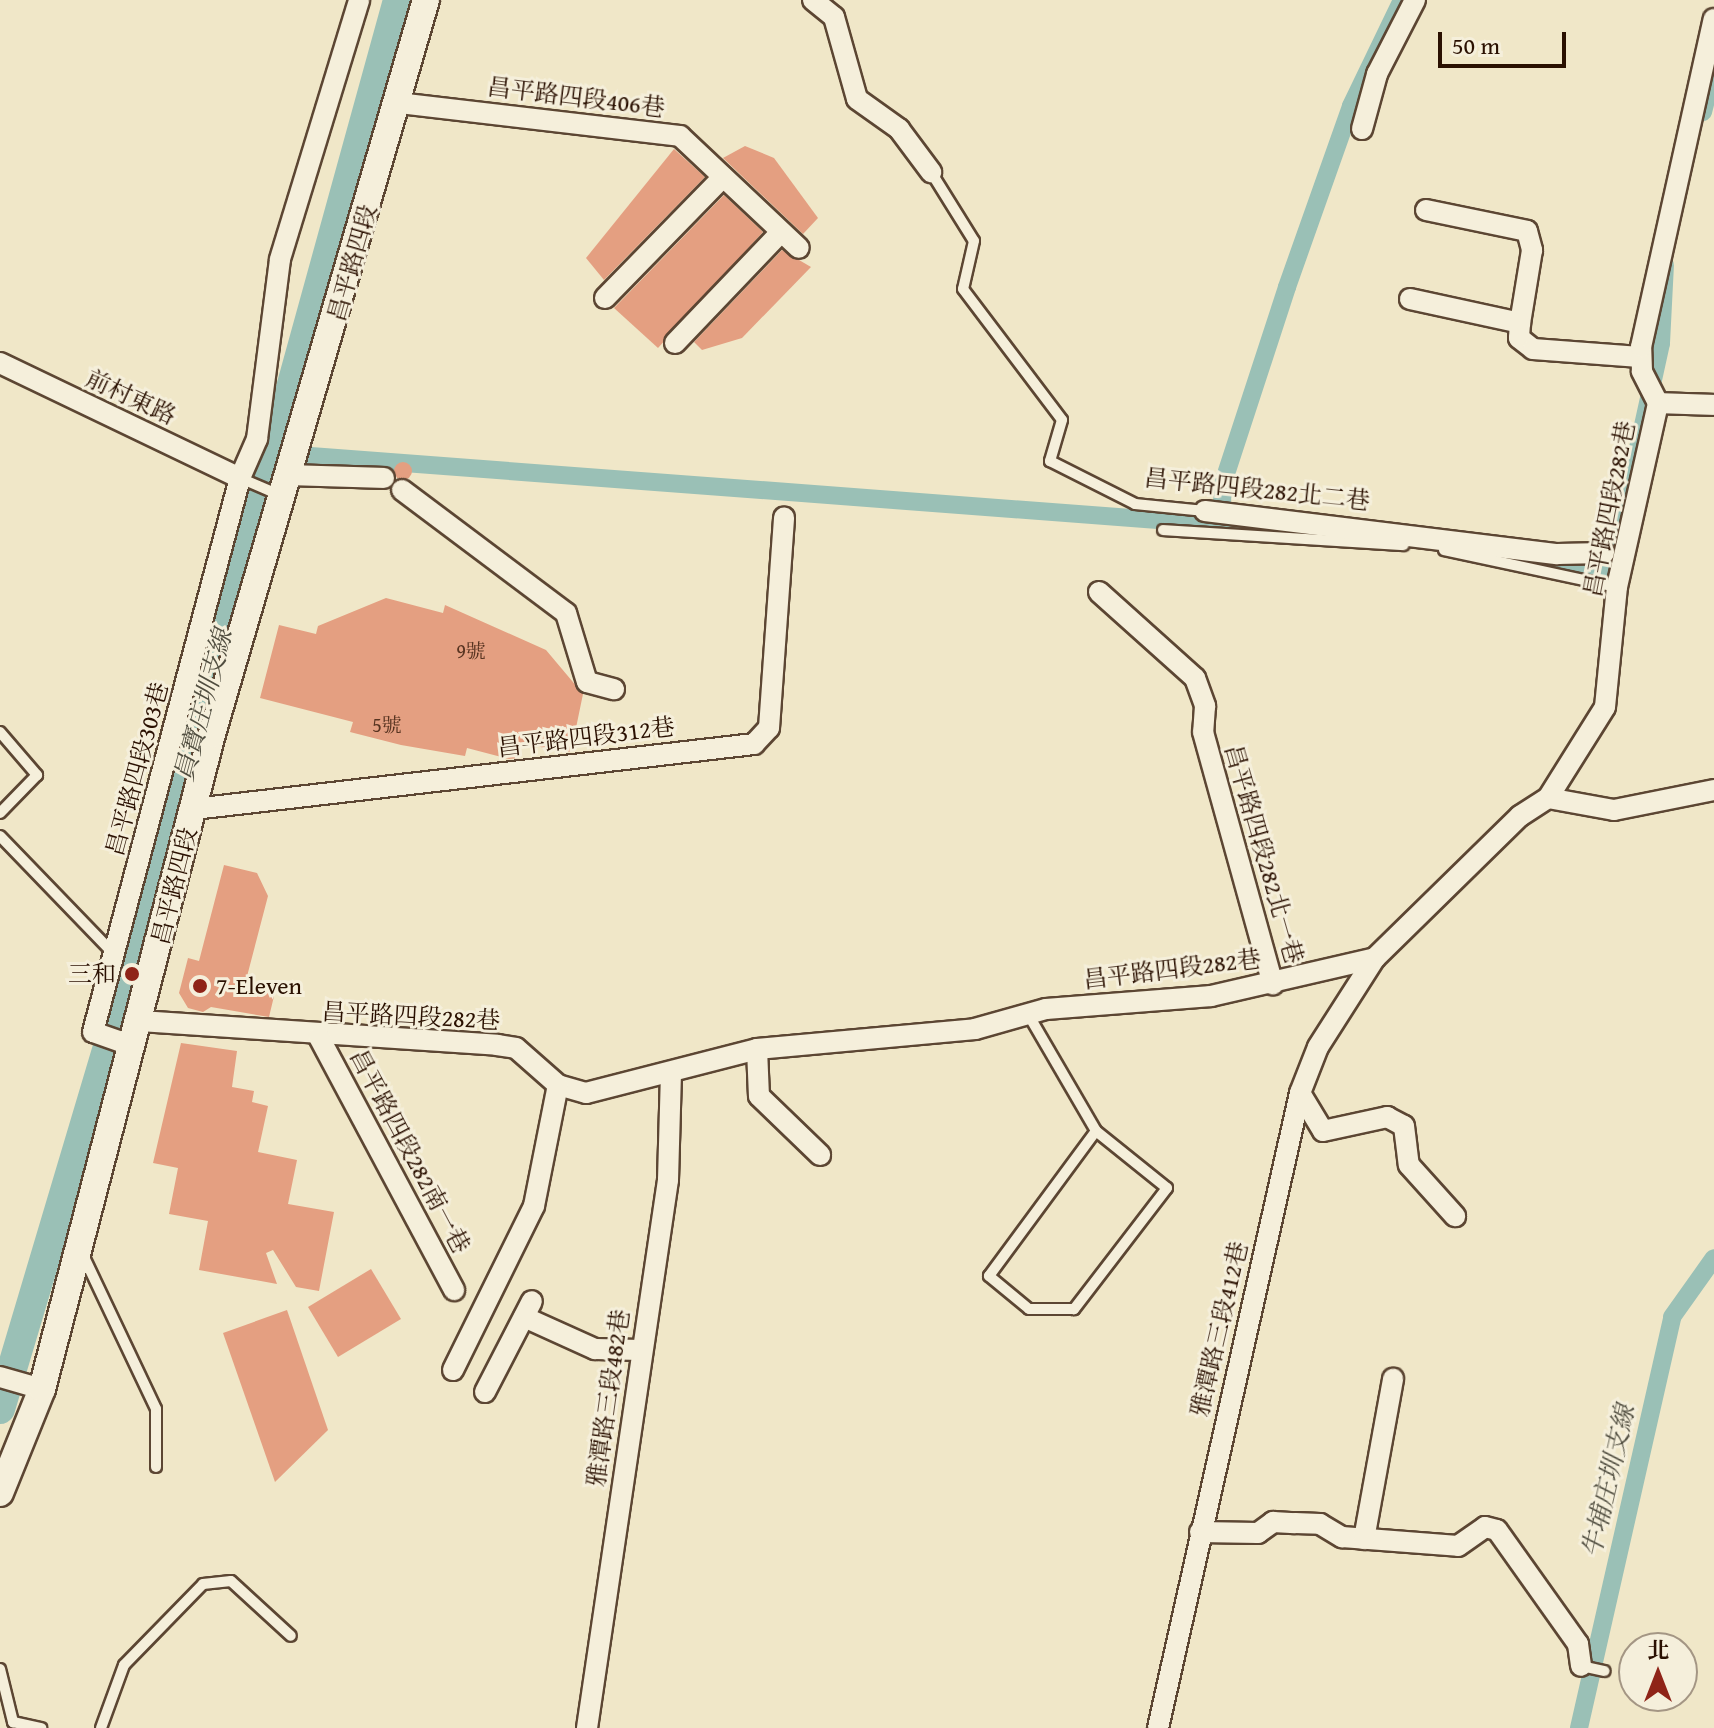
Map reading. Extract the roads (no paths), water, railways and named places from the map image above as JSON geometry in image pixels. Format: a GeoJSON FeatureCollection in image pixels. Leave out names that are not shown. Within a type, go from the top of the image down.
{"type":"FeatureCollection","features":[{"type":"Feature","properties":{"kind":"street","name":"昌平路四段303巷"},"geometry":{"type":"LineString","coordinates":[[136,1033],[93,1032],[240,478],[257,439],[280,259],[359,0]]}},
{"type":"Feature","properties":{"kind":"street","name":"昌平路四段"},"geometry":{"type":"LineString","coordinates":[[0,1493],[42,1389],[194,809],[282,488],[399,103],[426,0]]}},
{"type":"Feature","properties":{"kind":"street"},"geometry":{"type":"LineString","coordinates":[[813,0],[834,17],[857,99],[899,129],[931,172]]}},
{"type":"Feature","properties":{"kind":"street"},"geometry":{"type":"LineString","coordinates":[[1362,129],[1377,74],[1415,0]]}},
{"type":"Feature","properties":{"kind":"street"},"geometry":{"type":"LineString","coordinates":[[1426,210],[1527,231],[1532,250],[1519,338],[1533,349],[1641,364],[1714,19]]}},
{"type":"Feature","properties":{"kind":"street","name":"昌平路四段406巷"},"geometry":{"type":"LineString","coordinates":[[399,103],[680,136],[799,248]]}},
{"type":"Feature","properties":{"kind":"street"},"geometry":{"type":"LineString","coordinates":[[605,298],[723,177]]}},
{"type":"Feature","properties":{"kind":"street"},"geometry":{"type":"LineString","coordinates":[[675,343],[781,232]]}},
{"type":"Feature","properties":{"kind":"street"},"geometry":{"type":"LineString","coordinates":[[1410,299],[1520,323]]}},
{"type":"Feature","properties":{"kind":"street","name":"前村東路"},"geometry":{"type":"LineString","coordinates":[[0,363],[240,478]]}},
{"type":"Feature","properties":{"kind":"street","name":"昌平路四段282巷"},"geometry":{"type":"LineString","coordinates":[[136,1033],[319,1037],[516,1048],[558,1085],[586,1093],[671,1075],[757,1049],[975,1029],[1027,1013],[1273,984],[1375,958],[1520,816],[1548,798],[1605,707],[1617,587],[1615,553],[1656,398],[1641,364]]}},
{"type":"Feature","properties":{"kind":"street"},"geometry":{"type":"LineString","coordinates":[[1656,398],[1714,405]]}},
{"type":"Feature","properties":{"kind":"street"},"geometry":{"type":"LineString","coordinates":[[282,488],[384,478]]}},
{"type":"Feature","properties":{"kind":"street"},"geometry":{"type":"LineString","coordinates":[[402,490],[566,613],[587,682],[614,689]]}},
{"type":"Feature","properties":{"kind":"street","name":"昌平路四段282北二巷"},"geometry":{"type":"LineString","coordinates":[[1205,511],[1405,538],[1557,554],[1615,553]]}},
{"type":"Feature","properties":{"kind":"street","name":"昌平路四段312巷"},"geometry":{"type":"LineString","coordinates":[[194,809],[754,744],[769,728],[784,518]]}},
{"type":"Feature","properties":{"kind":"street","name":"昌平路四段282北一巷"},"geometry":{"type":"LineString","coordinates":[[1099,592],[1195,678],[1205,706],[1203,732],[1273,984]]}},
{"type":"Feature","properties":{"kind":"street"},"geometry":{"type":"LineString","coordinates":[[1548,798],[1614,810],[1714,790]]}},
{"type":"Feature","properties":{"kind":"street","name":"雅潭路三段412巷"},"geometry":{"type":"LineString","coordinates":[[1158,1728],[1300,1093],[1318,1047],[1375,958]]}},
{"type":"Feature","properties":{"kind":"street","name":"昌平路四段282南一巷"},"geometry":{"type":"LineString","coordinates":[[319,1037],[454,1290]]}},
{"type":"Feature","properties":{"kind":"street"},"geometry":{"type":"LineString","coordinates":[[757,1049],[759,1096],[820,1155]]}},
{"type":"Feature","properties":{"kind":"street","name":"雅潭路三段482巷"},"geometry":{"type":"LineString","coordinates":[[587,1728],[669,1166],[671,1075]]}},
{"type":"Feature","properties":{"kind":"street"},"geometry":{"type":"LineString","coordinates":[[453,1370],[534,1206],[558,1085]]}},
{"type":"Feature","properties":{"kind":"street"},"geometry":{"type":"LineString","coordinates":[[1300,1093],[1323,1131],[1387,1117],[1404,1126],[1409,1165],[1455,1216]]}},
{"type":"Feature","properties":{"kind":"street"},"geometry":{"type":"LineString","coordinates":[[485,1392],[528,1309],[595,1349],[641,1350]]}},
{"type":"Feature","properties":{"kind":"street"},"geometry":{"type":"LineString","coordinates":[[0,1377],[42,1389]]}},
{"type":"Feature","properties":{"kind":"street"},"geometry":{"type":"LineString","coordinates":[[1364,1539],[1393,1379]]}},
{"type":"Feature","properties":{"kind":"street"},"geometry":{"type":"LineString","coordinates":[[1200,1532],[1258,1533],[1284,1522],[1320,1524],[1364,1539],[1458,1546],[1485,1527],[1497,1530],[1578,1644],[1581,1666]]}},
{"type":"Feature","properties":{"kind":"lane","name":"昌平路四段282北二巷"},"geometry":{"type":"LineString","coordinates":[[931,172],[974,241],[963,289],[1010,344],[1062,420],[1050,461],[1135,504],[1205,511]]}},
{"type":"Feature","properties":{"kind":"lane"},"geometry":{"type":"LineString","coordinates":[[240,478],[282,488]]}},
{"type":"Feature","properties":{"kind":"lane"},"geometry":{"type":"LineString","coordinates":[[1163,530],[1405,538],[1617,587]]}},
{"type":"Feature","properties":{"kind":"lane"},"geometry":{"type":"LineString","coordinates":[[0,732],[37,775],[0,813]]}},
{"type":"Feature","properties":{"kind":"lane"},"geometry":{"type":"LineString","coordinates":[[0,836],[115,954]]}},
{"type":"Feature","properties":{"kind":"lane"},"geometry":{"type":"LineString","coordinates":[[1027,1013],[1096,1131],[1167,1188],[1074,1309],[1029,1309],[989,1276],[1096,1131]]}},
{"type":"Feature","properties":{"kind":"lane"},"geometry":{"type":"LineString","coordinates":[[78,1246],[156,1409],[156,1467]]}},
{"type":"Feature","properties":{"kind":"lane"},"geometry":{"type":"LineString","coordinates":[[101,1728],[124,1665],[203,1584],[231,1581],[291,1636]]}},
{"type":"Feature","properties":{"kind":"lane"},"geometry":{"type":"LineString","coordinates":[[1581,1666],[1604,1671]]}},
{"type":"Feature","properties":{"kind":"lane"},"geometry":{"type":"LineString","coordinates":[[0,1669],[13,1722],[41,1728]]}},
{"type":"Feature","properties":{"kind":"waterway","name":"員寶庄圳支線"},"geometry":{"type":"LineString","coordinates":[[0,1409],[124,993],[398,0]]}},
{"type":"Feature","properties":{"kind":"waterway"},"geometry":{"type":"LineString","coordinates":[[1220,524],[1224,480],[1287,287],[1351,106],[1402,0]]}},
{"type":"Feature","properties":{"kind":"waterway"},"geometry":{"type":"LineString","coordinates":[[1703,112],[1714,69]]}},
{"type":"Feature","properties":{"kind":"waterway"},"geometry":{"type":"LineString","coordinates":[[1554,560],[1611,571],[1661,343],[1665,265]]}},
{"type":"Feature","properties":{"kind":"waterway"},"geometry":{"type":"LineString","coordinates":[[271,453],[1290,530]]}},
{"type":"Feature","properties":{"kind":"waterway","name":"牛埔庄圳支線"},"geometry":{"type":"LineString","coordinates":[[1579,1728],[1672,1317],[1714,1258]]}},
{"type":"Feature","properties":{"kind":"place","name":"三和"},"geometry":{"type":"Point","coordinates":[132,974]}},
{"type":"Feature","properties":{"kind":"place","name":"7-Eleven"},"geometry":{"type":"Point","coordinates":[200,986]}}]}
